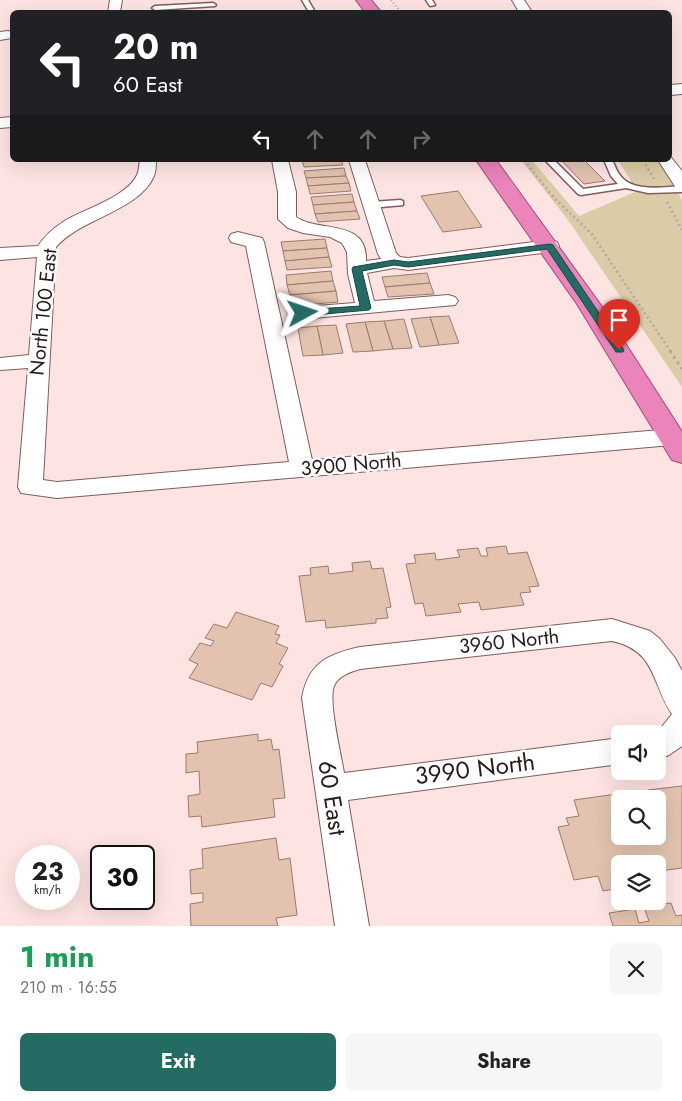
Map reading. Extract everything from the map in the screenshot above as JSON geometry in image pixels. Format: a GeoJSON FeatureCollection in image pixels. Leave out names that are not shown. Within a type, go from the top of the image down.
{"type":"FeatureCollection","features":[{"type":"Feature","properties":{"kind":"highway"},"geometry":{"type":"LineString","coordinates":[[363,0],[371,10]]}},
{"type":"Feature","properties":{"kind":"highway"},"geometry":{"type":"LineString","coordinates":[[487,162],[550,246],[610,336],[677,446]]}},
{"type":"Feature","properties":{"kind":"street","name":"North 100 East"},"geometry":{"type":"LineString","coordinates":[[30,486],[45,251],[51,239],[58,232],[137,188],[147,174],[148,162]]}},
{"type":"Feature","properties":{"kind":"street"},"geometry":{"type":"LineString","coordinates":[[280,162],[287,192],[287,219],[298,226],[335,233],[347,238],[355,247],[357,269],[366,308]]}},
{"type":"Feature","properties":{"kind":"street"},"geometry":{"type":"LineString","coordinates":[[358,162],[387,254],[394,262]]}},
{"type":"Feature","properties":{"kind":"street"},"geometry":{"type":"LineString","coordinates":[[667,162],[682,184]]}},
{"type":"Feature","properties":{"kind":"street"},"geometry":{"type":"LineString","coordinates":[[238,238],[255,242],[302,469]]}},
{"type":"Feature","properties":{"kind":"street"},"geometry":{"type":"LineString","coordinates":[[357,269],[394,262],[408,264],[550,246]]}},
{"type":"Feature","properties":{"kind":"street"},"geometry":{"type":"LineString","coordinates":[[0,254],[45,251]]}},
{"type":"Feature","properties":{"kind":"street"},"geometry":{"type":"LineString","coordinates":[[303,313],[448,301]]}},
{"type":"Feature","properties":{"kind":"street"},"geometry":{"type":"LineString","coordinates":[[0,364],[38,361]]}},
{"type":"Feature","properties":{"kind":"street","name":"3900 North"},"geometry":{"type":"LineString","coordinates":[[30,486],[57,490],[302,469],[677,446]]}},
{"type":"Feature","properties":{"kind":"street","name":"3960 North"},"geometry":{"type":"LineString","coordinates":[[327,672],[340,664],[360,658],[612,630],[633,635],[648,643],[660,658],[682,706]]}},
{"type":"Feature","properties":{"kind":"street","name":"60 East"},"geometry":{"type":"LineString","coordinates":[[327,672],[319,683],[317,698],[352,926]]}},
{"type":"Feature","properties":{"kind":"street"},"geometry":{"type":"LineString","coordinates":[[666,741],[672,737],[682,724]]}},
{"type":"Feature","properties":{"kind":"street","name":"3990 North"},"geometry":{"type":"LineString","coordinates":[[331,788],[611,752]]}},
{"type":"Feature","properties":{"kind":"lane"},"geometry":{"type":"LineString","coordinates":[[154,0],[155,10],[213,6]]}},
{"type":"Feature","properties":{"kind":"lane"},"geometry":{"type":"LineString","coordinates":[[552,162],[581,192],[627,185],[652,190],[682,189]]}},
{"type":"Feature","properties":{"kind":"lane"},"geometry":{"type":"LineString","coordinates":[[609,162],[617,177],[627,185]]}},
{"type":"Feature","properties":{"kind":"lane"},"geometry":{"type":"LineString","coordinates":[[371,205],[400,203]]}},
{"type":"Feature","properties":{"kind":"path"},"geometry":{"type":"LineString","coordinates":[[390,0],[399,10]]}},
{"type":"Feature","properties":{"kind":"path"},"geometry":{"type":"LineString","coordinates":[[526,162],[554,198],[591,233],[682,369]]}},
{"type":"Feature","properties":{"kind":"shaded area"},"geometry":{"type":"Polygon","coordinates":[[[523,162],[534,162],[579,216],[635,192],[631,181],[619,162],[660,162],[682,200],[682,387],[568,220],[523,162]]]}},
{"type":"Feature","properties":{"kind":"building"},"geometry":{"type":"Polygon","coordinates":[[[303,162],[342,162],[343,165],[304,167],[303,162]]]}},
{"type":"Feature","properties":{"kind":"building"},"geometry":{"type":"Polygon","coordinates":[[[563,162],[586,162],[605,181],[584,184],[563,162]]]}},
{"type":"Feature","properties":{"kind":"building"},"geometry":{"type":"Polygon","coordinates":[[[344,168],[346,176],[306,178],[304,171],[344,168]]]}},
{"type":"Feature","properties":{"kind":"building"},"geometry":{"type":"Polygon","coordinates":[[[346,176],[349,183],[308,186],[306,178],[346,176]]]}},
{"type":"Feature","properties":{"kind":"building"},"geometry":{"type":"Polygon","coordinates":[[[349,183],[351,191],[310,194],[308,186],[349,183]]]}},
{"type":"Feature","properties":{"kind":"building"},"geometry":{"type":"Polygon","coordinates":[[[458,191],[482,227],[443,232],[421,196],[458,191]]]}},
{"type":"Feature","properties":{"kind":"building"},"geometry":{"type":"Polygon","coordinates":[[[352,194],[354,202],[313,205],[311,197],[352,194]]]}},
{"type":"Feature","properties":{"kind":"building"},"geometry":{"type":"Polygon","coordinates":[[[354,202],[357,211],[315,214],[313,205],[354,202]]]}},
{"type":"Feature","properties":{"kind":"building"},"geometry":{"type":"Polygon","coordinates":[[[357,211],[360,219],[318,222],[315,214],[357,211]]]}},
{"type":"Feature","properties":{"kind":"building"},"geometry":{"type":"Polygon","coordinates":[[[325,239],[327,248],[283,251],[281,242],[325,239]]]}},
{"type":"Feature","properties":{"kind":"building"},"geometry":{"type":"Polygon","coordinates":[[[327,248],[329,257],[285,261],[283,251],[327,248]]]}},
{"type":"Feature","properties":{"kind":"building"},"geometry":{"type":"Polygon","coordinates":[[[329,257],[332,267],[287,270],[285,261],[329,257]]]}},
{"type":"Feature","properties":{"kind":"building"},"geometry":{"type":"Polygon","coordinates":[[[331,271],[333,281],[287,285],[286,275],[331,271]]]}},
{"type":"Feature","properties":{"kind":"building"},"geometry":{"type":"Polygon","coordinates":[[[427,273],[430,283],[385,287],[382,277],[427,273]]]}},
{"type":"Feature","properties":{"kind":"building"},"geometry":{"type":"Polygon","coordinates":[[[333,281],[336,291],[290,295],[287,285],[333,281]]]}},
{"type":"Feature","properties":{"kind":"building"},"geometry":{"type":"Polygon","coordinates":[[[430,283],[434,294],[388,297],[385,287],[430,283]]]}},
{"type":"Feature","properties":{"kind":"building"},"geometry":{"type":"Polygon","coordinates":[[[336,291],[338,302],[292,306],[290,295],[336,291]]]}},
{"type":"Feature","properties":{"kind":"building"},"geometry":{"type":"Polygon","coordinates":[[[449,316],[459,343],[439,345],[430,317],[449,316]]]}},
{"type":"Feature","properties":{"kind":"building"},"geometry":{"type":"Polygon","coordinates":[[[430,317],[439,345],[420,347],[411,319],[430,317]]]}},
{"type":"Feature","properties":{"kind":"building"},"geometry":{"type":"Polygon","coordinates":[[[404,319],[412,348],[393,349],[384,321],[404,319]]]}},
{"type":"Feature","properties":{"kind":"building"},"geometry":{"type":"Polygon","coordinates":[[[384,321],[393,349],[373,351],[365,322],[384,321]]]}},
{"type":"Feature","properties":{"kind":"building"},"geometry":{"type":"Polygon","coordinates":[[[365,322],[373,351],[353,352],[346,324],[365,322]]]}},
{"type":"Feature","properties":{"kind":"building"},"geometry":{"type":"Polygon","coordinates":[[[336,325],[343,353],[323,355],[317,326],[336,325]]]}},
{"type":"Feature","properties":{"kind":"building"},"geometry":{"type":"Polygon","coordinates":[[[317,326],[323,355],[303,356],[298,328],[317,326]]]}},
{"type":"Feature","properties":{"kind":"building"},"geometry":{"type":"Polygon","coordinates":[[[506,546],[508,554],[527,552],[539,586],[529,587],[531,592],[520,593],[524,605],[481,610],[479,602],[458,604],[461,612],[426,616],[423,603],[415,604],[406,564],[416,563],[414,555],[435,553],[436,560],[460,557],[457,550],[478,548],[481,556],[488,556],[486,548],[506,546]]]}},
{"type":"Feature","properties":{"kind":"building"},"geometry":{"type":"Polygon","coordinates":[[[370,561],[372,569],[383,568],[391,607],[386,608],[388,618],[376,619],[376,623],[326,628],[325,620],[306,622],[299,576],[311,575],[310,568],[328,566],[329,574],[353,571],[352,563],[370,561]]]}},
{"type":"Feature","properties":{"kind":"building"},"geometry":{"type":"Polygon","coordinates":[[[236,612],[279,626],[275,634],[280,635],[276,643],[288,648],[279,664],[283,666],[272,687],[261,683],[252,700],[189,678],[198,664],[189,660],[200,643],[211,646],[214,641],[205,638],[214,624],[227,628],[236,612]]]}},
{"type":"Feature","properties":{"kind":"building"},"geometry":{"type":"Polygon","coordinates":[[[258,734],[258,741],[271,739],[273,750],[279,749],[285,798],[273,799],[275,817],[202,827],[201,816],[189,817],[188,796],[200,794],[199,771],[186,773],[186,754],[198,753],[197,742],[258,734]]]}},
{"type":"Feature","properties":{"kind":"building"},"geometry":{"type":"Polygon","coordinates":[[[682,786],[682,868],[666,870],[666,855],[611,855],[611,890],[603,891],[598,876],[574,880],[558,827],[569,825],[566,818],[579,816],[574,800],[611,795],[611,845],[666,845],[666,790],[648,790],[682,786]]]}},
{"type":"Feature","properties":{"kind":"building"},"geometry":{"type":"Polygon","coordinates":[[[276,838],[279,860],[290,858],[297,915],[276,918],[278,926],[191,926],[190,904],[203,902],[203,893],[191,894],[190,870],[203,868],[202,849],[276,838]]]}},
{"type":"Feature","properties":{"kind":"building"},"geometry":{"type":"Polygon","coordinates":[[[671,903],[676,916],[682,915],[682,926],[613,926],[609,913],[635,910],[639,923],[649,921],[645,910],[666,910],[666,904],[671,903]]]}},
{"type":"Feature","properties":{"kind":"route"},"geometry":{"type":"LineString","coordinates":[[303,313],[366,308],[357,269],[382,266],[394,262],[408,264],[550,246],[619,350]]}}]}
